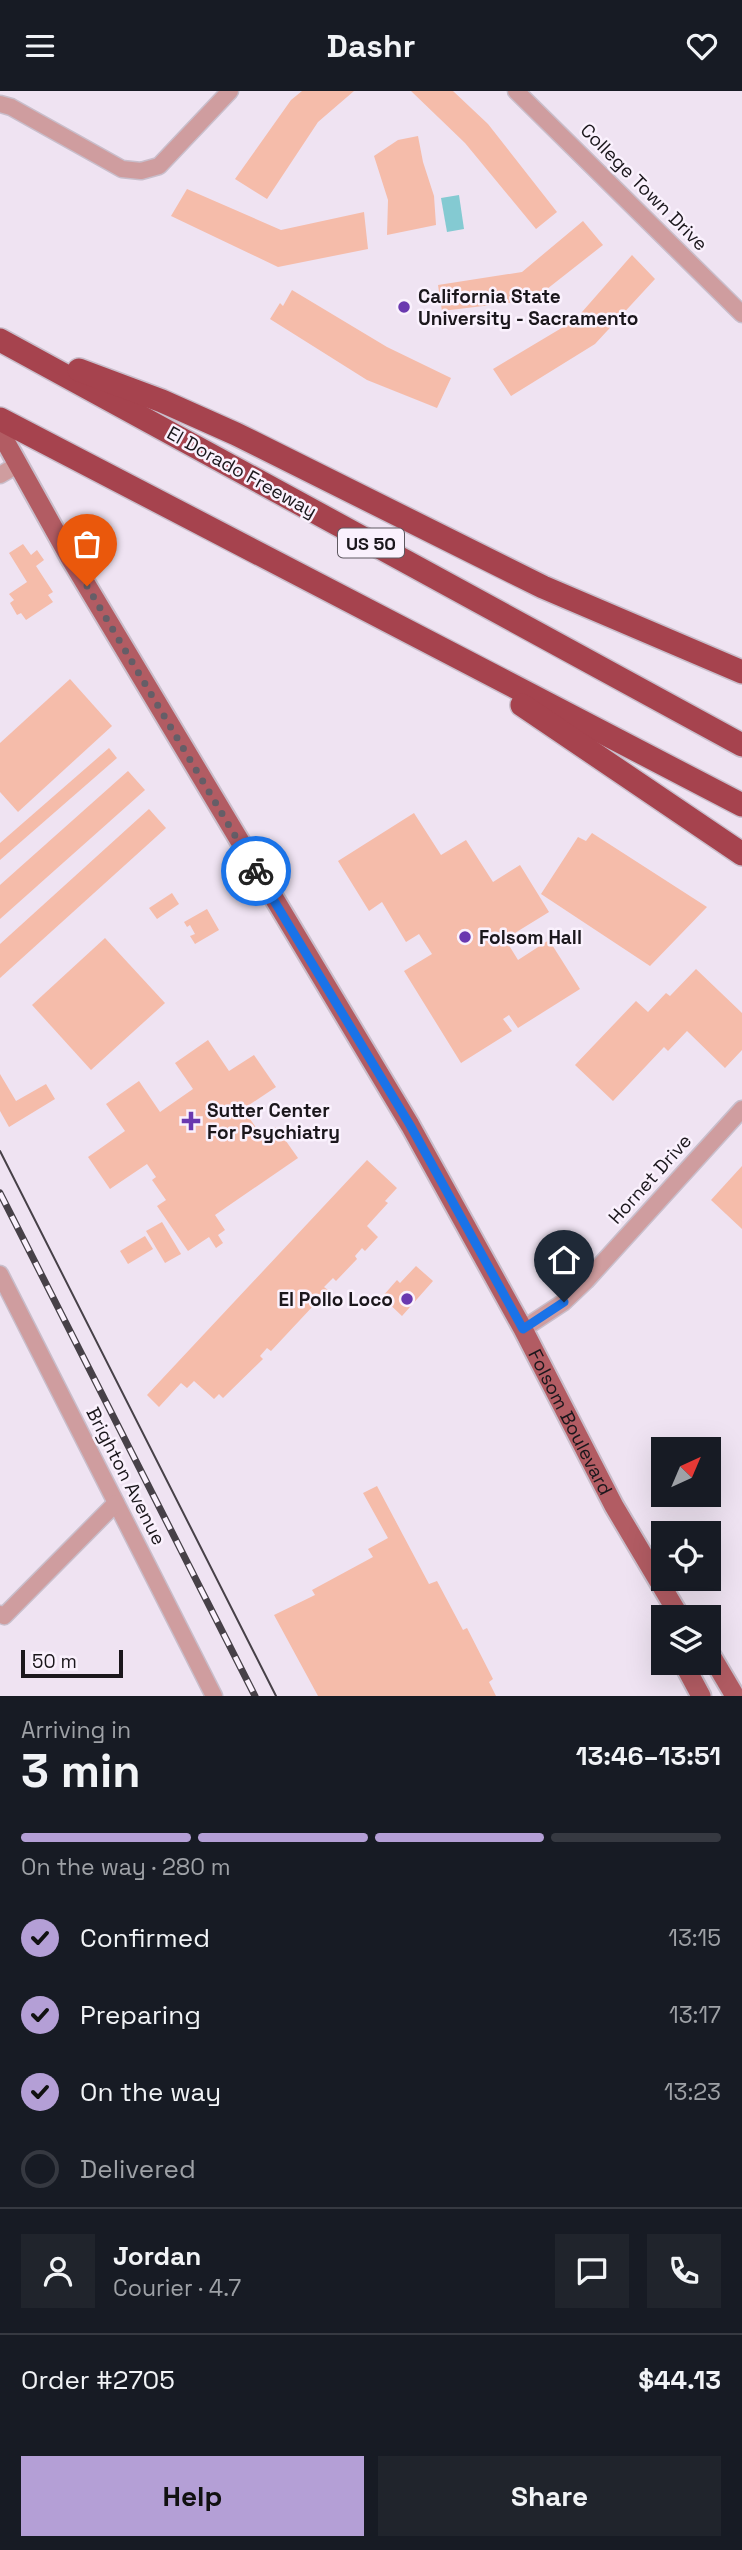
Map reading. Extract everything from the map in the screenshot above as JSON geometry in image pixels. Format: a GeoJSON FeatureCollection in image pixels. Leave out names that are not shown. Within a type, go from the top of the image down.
{"type":"FeatureCollection","features":[{"type":"Feature","properties":{"kind":"highway"},"geometry":{"type":"LineString","coordinates":[[0,340],[162,401],[236,434],[543,587],[742,672]]}},
{"type":"Feature","properties":{"kind":"highway","name":"El Dorado Freeway"},"geometry":{"type":"LineString","coordinates":[[0,340],[742,745]]}},
{"type":"Feature","properties":{"kind":"highway"},"geometry":{"type":"LineString","coordinates":[[0,419],[742,805]]}},
{"type":"Feature","properties":{"kind":"highway"},"geometry":{"type":"LineString","coordinates":[[436,646],[742,854]]}},
{"type":"Feature","properties":{"kind":"main road","name":"Folsom Boulevard"},"geometry":{"type":"LineString","coordinates":[[0,432],[75,566],[410,1125],[523,1329],[614,1506],[673,1605]]}},
{"type":"Feature","properties":{"kind":"main road"},"geometry":{"type":"LineString","coordinates":[[721,1672],[735,1696]]}},
{"type":"Feature","properties":{"kind":"main road"},"geometry":{"type":"LineString","coordinates":[[690,1675],[701,1696]]}},
{"type":"Feature","properties":{"kind":"street"},"geometry":{"type":"LineString","coordinates":[[0,104],[11,107],[122,169],[141,171],[159,166],[230,91]]}},
{"type":"Feature","properties":{"kind":"street","name":"College Town Drive"},"geometry":{"type":"LineString","coordinates":[[516,91],[742,314]]}},
{"type":"Feature","properties":{"kind":"street"},"geometry":{"type":"LineString","coordinates":[[0,475],[19,464]]}},
{"type":"Feature","properties":{"kind":"street","name":"Hornet Drive"},"geometry":{"type":"LineString","coordinates":[[523,1329],[564,1302],[586,1281],[742,1109]]}},
{"type":"Feature","properties":{"kind":"street","name":"Brighton Avenue"},"geometry":{"type":"LineString","coordinates":[[0,1275],[5,1300],[116,1503],[209,1693]]}},
{"type":"Feature","properties":{"kind":"street"},"geometry":{"type":"LineString","coordinates":[[0,1614],[4,1616],[116,1503]]}},
{"type":"Feature","properties":{"kind":"water"},"geometry":{"type":"Polygon","coordinates":[[[459,195],[464,229],[447,232],[441,198],[459,195]]]}},
{"type":"Feature","properties":{"kind":"building"},"geometry":{"type":"Polygon","coordinates":[[[302,91],[354,91],[318,122],[267,199],[235,179],[291,100],[302,91]]]}},
{"type":"Feature","properties":{"kind":"building"},"geometry":{"type":"Polygon","coordinates":[[[411,91],[453,91],[488,124],[557,212],[536,229],[465,143],[411,91]]]}},
{"type":"Feature","properties":{"kind":"building"},"geometry":{"type":"Polygon","coordinates":[[[418,136],[434,196],[436,225],[387,235],[388,200],[374,156],[398,140],[418,136]]]}},
{"type":"Feature","properties":{"kind":"building"},"geometry":{"type":"Polygon","coordinates":[[[187,189],[281,230],[364,212],[368,249],[278,267],[171,216],[187,189]]]}},
{"type":"Feature","properties":{"kind":"building"},"geometry":{"type":"Polygon","coordinates":[[[583,221],[603,245],[533,300],[442,311],[438,285],[522,272],[583,221]]]}},
{"type":"Feature","properties":{"kind":"building"},"geometry":{"type":"Polygon","coordinates":[[[632,255],[655,279],[595,344],[511,396],[493,369],[575,320],[632,255]]]}},
{"type":"Feature","properties":{"kind":"building"},"geometry":{"type":"Polygon","coordinates":[[[292,290],[387,347],[451,378],[437,408],[367,380],[270,319],[280,303],[283,306],[292,290]]]}},
{"type":"Feature","properties":{"kind":"building"},"geometry":{"type":"Polygon","coordinates":[[[23,544],[31,555],[37,550],[44,560],[36,566],[53,592],[48,595],[53,602],[26,620],[21,613],[17,615],[10,603],[14,600],[9,594],[27,582],[9,553],[23,544]]]}},
{"type":"Feature","properties":{"kind":"building"},"geometry":{"type":"Polygon","coordinates":[[[70,679],[112,726],[18,812],[0,792],[0,743],[70,679]]]}},
{"type":"Feature","properties":{"kind":"building"},"geometry":{"type":"Polygon","coordinates":[[[109,748],[117,758],[0,860],[0,843],[109,748]]]}},
{"type":"Feature","properties":{"kind":"building"},"geometry":{"type":"Polygon","coordinates":[[[128,771],[145,790],[0,919],[0,885],[128,771]]]}},
{"type":"Feature","properties":{"kind":"building"},"geometry":{"type":"Polygon","coordinates":[[[149,809],[166,828],[0,978],[0,944],[149,809]]]}},
{"type":"Feature","properties":{"kind":"building","name":"Folsom Hall"},"geometry":{"type":"Polygon","coordinates":[[[414,813],[441,855],[466,840],[493,882],[520,865],[549,912],[505,939],[518,960],[549,940],[580,989],[518,1028],[509,1015],[503,1019],[512,1031],[461,1063],[404,971],[432,954],[419,934],[406,942],[382,902],[369,911],[338,861],[414,813]]]}},
{"type":"Feature","properties":{"kind":"building"},"geometry":{"type":"Polygon","coordinates":[[[592,833],[707,907],[650,966],[541,894],[578,837],[586,841],[592,833]]]}},
{"type":"Feature","properties":{"kind":"building"},"geometry":{"type":"Polygon","coordinates":[[[172,893],[179,904],[157,919],[149,908],[172,893]]]}},
{"type":"Feature","properties":{"kind":"building"},"geometry":{"type":"Polygon","coordinates":[[[207,909],[219,930],[195,944],[190,936],[195,934],[190,925],[187,927],[184,922],[207,909]]]}},
{"type":"Feature","properties":{"kind":"building"},"geometry":{"type":"Polygon","coordinates":[[[105,938],[165,1003],[91,1070],[32,1005],[105,938]]]}},
{"type":"Feature","properties":{"kind":"building"},"geometry":{"type":"Polygon","coordinates":[[[696,969],[742,1013],[742,1050],[725,1068],[687,1031],[668,1051],[664,1047],[613,1101],[575,1065],[636,1001],[648,1012],[666,993],[670,996],[696,969]]]}},
{"type":"Feature","properties":{"kind":"building"},"geometry":{"type":"Polygon","coordinates":[[[208,1040],[229,1071],[254,1055],[276,1087],[243,1109],[262,1136],[276,1127],[298,1158],[215,1215],[225,1230],[218,1235],[223,1243],[216,1248],[209,1237],[188,1251],[157,1206],[166,1200],[152,1180],[156,1177],[147,1164],[110,1189],[88,1157],[125,1131],[106,1104],[139,1081],[160,1112],[193,1089],[175,1063],[208,1040]]]}},
{"type":"Feature","properties":{"kind":"building"},"geometry":{"type":"Polygon","coordinates":[[[0,1074],[16,1101],[46,1084],[55,1099],[9,1127],[0,1111],[0,1074]]]}},
{"type":"Feature","properties":{"kind":"building"},"geometry":{"type":"Polygon","coordinates":[[[367,1160],[397,1188],[385,1201],[388,1203],[367,1226],[378,1237],[365,1251],[362,1248],[355,1256],[357,1259],[336,1281],[333,1278],[324,1287],[328,1290],[271,1351],[267,1348],[260,1356],[263,1359],[223,1398],[219,1394],[214,1399],[194,1381],[187,1388],[181,1383],[159,1407],[147,1395],[367,1160]]]}},
{"type":"Feature","properties":{"kind":"building"},"geometry":{"type":"Polygon","coordinates":[[[742,1166],[742,1229],[711,1200],[742,1166]]]}},
{"type":"Feature","properties":{"kind":"building"},"geometry":{"type":"Polygon","coordinates":[[[162,1222],[181,1254],[165,1263],[146,1231],[162,1222]]]}},
{"type":"Feature","properties":{"kind":"building"},"geometry":{"type":"Polygon","coordinates":[[[145,1236],[153,1249],[128,1264],[120,1251],[145,1236]]]}},
{"type":"Feature","properties":{"kind":"building"},"geometry":{"type":"Polygon","coordinates":[[[416,1266],[433,1281],[402,1316],[382,1297],[397,1280],[400,1283],[416,1266]]]}},
{"type":"Feature","properties":{"kind":"building"},"geometry":{"type":"Polygon","coordinates":[[[377,1486],[429,1584],[437,1581],[463,1630],[467,1628],[493,1679],[489,1682],[496,1696],[318,1696],[274,1615],[315,1595],[312,1590],[373,1557],[368,1549],[388,1538],[363,1493],[377,1486]]]}},
{"type":"Feature","properties":{"kind":"tram line"},"geometry":{"type":"LineString","coordinates":[[0,1151],[276,1696]]}},
{"type":"Feature","properties":{"kind":"railway"},"geometry":{"type":"LineString","coordinates":[[0,1193],[255,1696]]}},
{"type":"Feature","properties":{"kind":"way so far"},"geometry":{"type":"LineString","coordinates":[[87,586],[256,871]]}},
{"type":"Feature","properties":{"kind":"place","name":"California State University - Sacramento"},"geometry":{"type":"Point","coordinates":[404,307]}},
{"type":"Feature","properties":{"kind":"place","name":"Folsom Hall"},"geometry":{"type":"Point","coordinates":[465,937]}},
{"type":"Feature","properties":{"kind":"place","name":"Sutter Center For Psychiatry"},"geometry":{"type":"Point","coordinates":[191,1121]}},
{"type":"Feature","properties":{"kind":"place","name":"El Pollo Loco"},"geometry":{"type":"Point","coordinates":[407,1299]}},
{"type":"Feature","properties":{"kind":"route"},"geometry":{"type":"LineString","coordinates":[[256,871],[410,1125],[523,1329],[564,1302]]}}]}
